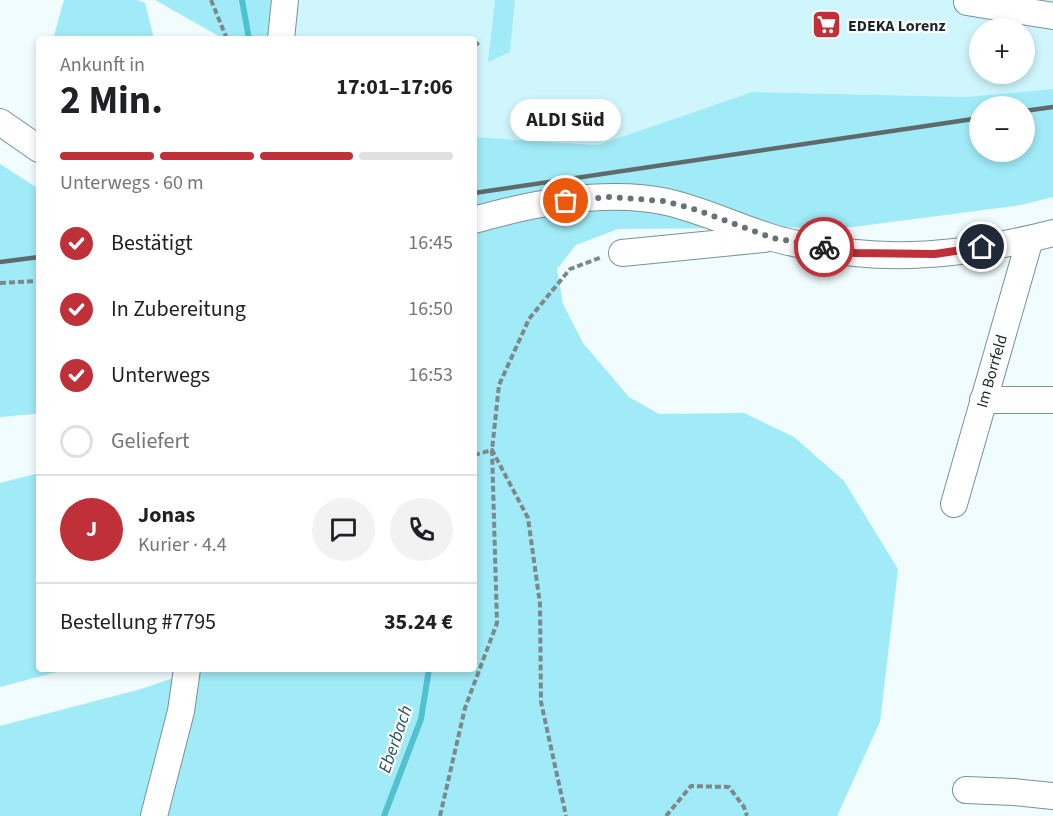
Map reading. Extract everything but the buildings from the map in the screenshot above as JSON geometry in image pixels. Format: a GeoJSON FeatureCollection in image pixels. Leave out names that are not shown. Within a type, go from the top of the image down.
{"type":"FeatureCollection","features":[{"type":"Feature","properties":{"kind":"street"},"geometry":{"type":"LineString","coordinates":[[281,36],[285,0]]}},
{"type":"Feature","properties":{"kind":"street"},"geometry":{"type":"LineString","coordinates":[[968,0],[968,2],[1053,16]]}},
{"type":"Feature","properties":{"kind":"street"},"geometry":{"type":"LineString","coordinates":[[0,122],[36,147]]}},
{"type":"Feature","properties":{"kind":"street"},"geometry":{"type":"LineString","coordinates":[[477,219],[544,202],[609,197],[664,201],[691,208],[773,238],[855,253],[935,254],[1041,236]]}},
{"type":"Feature","properties":{"kind":"street","name":"Im Borrfeld"},"geometry":{"type":"LineString","coordinates":[[954,504],[983,400],[1041,236]]}},
{"type":"Feature","properties":{"kind":"street"},"geometry":{"type":"LineString","coordinates":[[622,253],[773,238]]}},
{"type":"Feature","properties":{"kind":"street"},"geometry":{"type":"LineString","coordinates":[[983,400],[1053,400]]}},
{"type":"Feature","properties":{"kind":"street"},"geometry":{"type":"LineString","coordinates":[[154,816],[181,711],[187,672]]}},
{"type":"Feature","properties":{"kind":"street"},"geometry":{"type":"LineString","coordinates":[[966,790],[1053,796]]}},
{"type":"Feature","properties":{"kind":"path"},"geometry":{"type":"LineString","coordinates":[[212,0],[225,36]]}},
{"type":"Feature","properties":{"kind":"path"},"geometry":{"type":"LineString","coordinates":[[477,44],[481,41]]}},
{"type":"Feature","properties":{"kind":"path"},"geometry":{"type":"LineString","coordinates":[[440,816],[465,708],[497,623],[492,450],[499,385],[529,319],[570,269],[602,257],[622,253]]}},
{"type":"Feature","properties":{"kind":"path"},"geometry":{"type":"LineString","coordinates":[[0,283],[36,281]]}},
{"type":"Feature","properties":{"kind":"path"},"geometry":{"type":"LineString","coordinates":[[477,454],[492,450]]}},
{"type":"Feature","properties":{"kind":"path"},"geometry":{"type":"LineString","coordinates":[[492,450],[528,519],[540,604],[541,702],[566,816]]}},
{"type":"Feature","properties":{"kind":"path"},"geometry":{"type":"LineString","coordinates":[[666,816],[691,786],[729,787],[744,807],[747,816]]}},
{"type":"Feature","properties":{"kind":"shaded area"},"geometry":{"type":"Polygon","coordinates":[[[64,0],[137,0],[145,3],[153,36],[54,36],[64,0]]]}},
{"type":"Feature","properties":{"kind":"shaded area"},"geometry":{"type":"Polygon","coordinates":[[[155,0],[271,0],[268,36],[219,36],[155,0]]]}},
{"type":"Feature","properties":{"kind":"shaded area"},"geometry":{"type":"Polygon","coordinates":[[[271,0],[1053,0],[1053,89],[966,97],[752,92],[598,145],[477,137],[477,36],[268,36],[271,0]]]}},
{"type":"Feature","properties":{"kind":"shaded area"},"geometry":{"type":"Polygon","coordinates":[[[495,0],[515,0],[510,52],[488,62],[495,0]]]}},
{"type":"Feature","properties":{"kind":"shaded area"},"geometry":{"type":"Polygon","coordinates":[[[1053,89],[1053,197],[1021,205],[853,227],[618,229],[576,245],[557,269],[563,304],[583,343],[629,397],[659,414],[744,413],[794,437],[844,481],[898,569],[880,722],[837,816],[0,816],[0,726],[141,689],[191,672],[477,672],[477,137],[598,145],[752,92],[969,97],[969,162],[1035,162],[1035,96],[977,96],[1053,89]]]}},
{"type":"Feature","properties":{"kind":"shaded area"},"geometry":{"type":"Polygon","coordinates":[[[0,164],[36,187],[36,412],[0,417],[0,164]]]}},
{"type":"Feature","properties":{"kind":"shaded area"},"geometry":{"type":"Polygon","coordinates":[[[36,474],[36,672],[57,672],[0,687],[0,483],[36,474]]]}},
{"type":"Feature","properties":{"kind":"waterway","name":"Eberbach"},"geometry":{"type":"LineString","coordinates":[[242,0],[248,36]]}},
{"type":"Feature","properties":{"kind":"waterway","name":"Eberbach"},"geometry":{"type":"LineString","coordinates":[[384,816],[421,719],[429,672]]}},
{"type":"Feature","properties":{"kind":"railway"},"geometry":{"type":"LineString","coordinates":[[1035,109],[1053,107]]}},
{"type":"Feature","properties":{"kind":"railway"},"geometry":{"type":"LineString","coordinates":[[477,193],[969,120]]}},
{"type":"Feature","properties":{"kind":"railway"},"geometry":{"type":"LineString","coordinates":[[0,262],[36,257]]}},
{"type":"Feature","properties":{"kind":"way so far"},"geometry":{"type":"LineString","coordinates":[[566,201],[609,197],[664,201],[691,208],[773,238],[824,247]]}},
{"type":"Feature","properties":{"kind":"place","name":"EDEKA Lorenz"},"geometry":{"type":"Point","coordinates":[827,25]}},
{"type":"Feature","properties":{"kind":"place","name":"ALDI Süd"},"geometry":{"type":"Point","coordinates":[566,201]}},
{"type":"Feature","properties":{"kind":"route"},"geometry":{"type":"LineString","coordinates":[[824,247],[855,253],[935,254],[982,247]]}}]}
